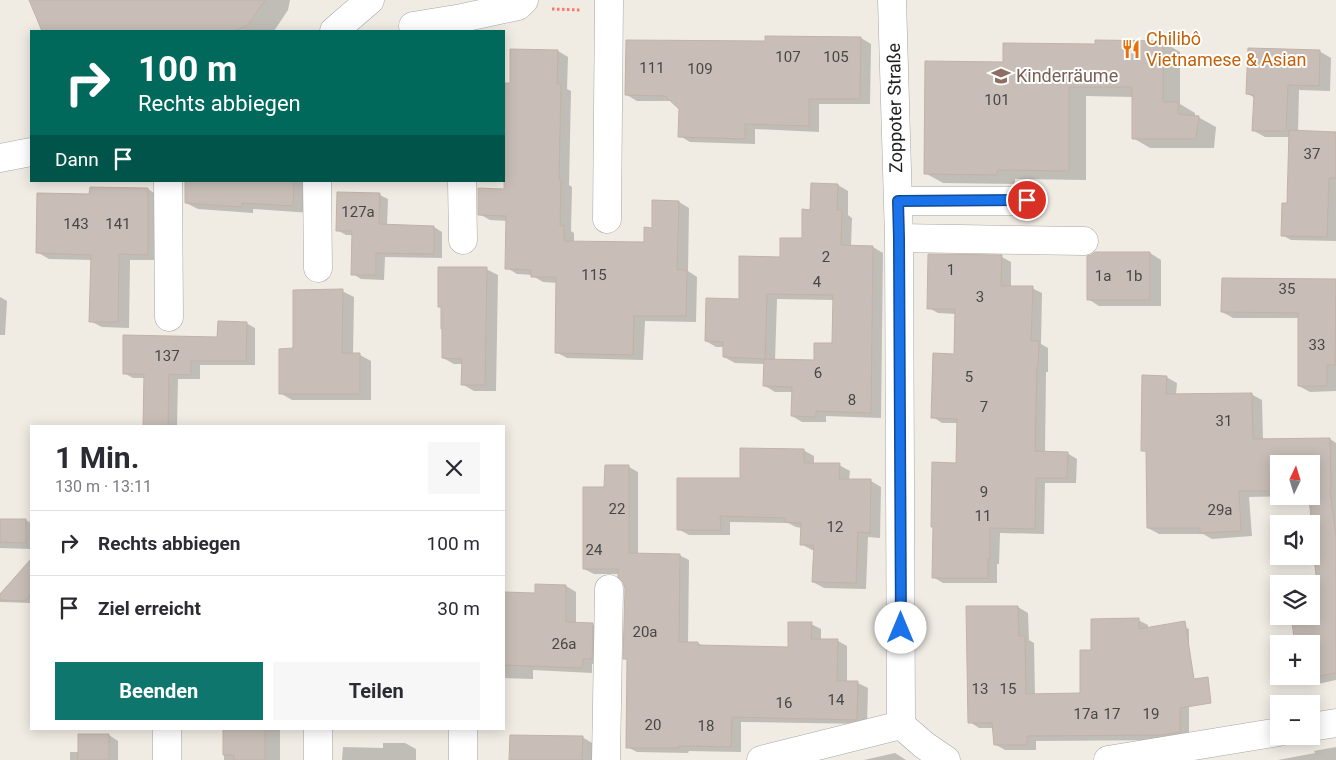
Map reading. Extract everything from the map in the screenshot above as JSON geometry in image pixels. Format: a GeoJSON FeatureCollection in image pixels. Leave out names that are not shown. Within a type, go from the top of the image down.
{"type":"FeatureCollection","features":[{"type":"Feature","properties":{"kind":"street"},"geometry":{"type":"LineString","coordinates":[[335,30],[370,0]]}},
{"type":"Feature","properties":{"kind":"street"},"geometry":{"type":"LineString","coordinates":[[413,26],[462,25],[518,6],[524,0]]}},
{"type":"Feature","properties":{"kind":"street"},"geometry":{"type":"LineString","coordinates":[[608,219],[609,0]]}},
{"type":"Feature","properties":{"kind":"street","name":"Zoppoter Straße"},"geometry":{"type":"LineString","coordinates":[[892,0],[899,238],[901,725]]}},
{"type":"Feature","properties":{"kind":"street"},"geometry":{"type":"LineString","coordinates":[[0,158],[30,152]]}},
{"type":"Feature","properties":{"kind":"street"},"geometry":{"type":"LineString","coordinates":[[168,182],[169,317]]}},
{"type":"Feature","properties":{"kind":"street"},"geometry":{"type":"LineString","coordinates":[[317,182],[318,268]]}},
{"type":"Feature","properties":{"kind":"street"},"geometry":{"type":"LineString","coordinates":[[462,182],[463,240]]}},
{"type":"Feature","properties":{"kind":"street"},"geometry":{"type":"LineString","coordinates":[[898,201],[1027,200]]}},
{"type":"Feature","properties":{"kind":"street"},"geometry":{"type":"LineString","coordinates":[[899,238],[1084,241]]}},
{"type":"Feature","properties":{"kind":"street"},"geometry":{"type":"LineString","coordinates":[[606,760],[609,589]]}},
{"type":"Feature","properties":{"kind":"street"},"geometry":{"type":"LineString","coordinates":[[1320,726],[1336,723]]}},
{"type":"Feature","properties":{"kind":"street"},"geometry":{"type":"LineString","coordinates":[[761,760],[901,725],[924,745],[946,760]]}},
{"type":"Feature","properties":{"kind":"street"},"geometry":{"type":"LineString","coordinates":[[167,730],[167,760]]}},
{"type":"Feature","properties":{"kind":"street"},"geometry":{"type":"LineString","coordinates":[[318,730],[318,760]]}},
{"type":"Feature","properties":{"kind":"street"},"geometry":{"type":"LineString","coordinates":[[463,730],[464,760]]}},
{"type":"Feature","properties":{"kind":"street"},"geometry":{"type":"LineString","coordinates":[[1108,760],[1270,733]]}},
{"type":"Feature","properties":{"kind":"building"},"geometry":{"type":"Polygon","coordinates":[[[29,0],[265,0],[248,25],[236,30],[42,30],[29,0]]]}},
{"type":"Feature","properties":{"kind":"building"},"geometry":{"type":"Polygon","coordinates":[[[765,36],[861,37],[860,99],[809,99],[809,126],[745,124],[745,139],[678,137],[679,109],[665,96],[625,95],[626,40],[765,41],[765,36]]]}},
{"type":"Feature","properties":{"kind":"building"},"geometry":{"type":"Polygon","coordinates":[[[1095,40],[1163,41],[1163,102],[1178,102],[1178,114],[1199,116],[1196,139],[1132,139],[1132,87],[1069,87],[1069,171],[998,170],[997,175],[924,174],[925,61],[1003,62],[1003,43],[1095,44],[1095,40]]]}},
{"type":"Feature","properties":{"kind":"building"},"geometry":{"type":"Polygon","coordinates":[[[1248,48],[1320,50],[1319,86],[1288,85],[1286,131],[1252,131],[1254,95],[1246,94],[1248,48]]]}},
{"type":"Feature","properties":{"kind":"building"},"geometry":{"type":"Polygon","coordinates":[[[510,49],[558,50],[557,84],[561,84],[560,226],[564,225],[564,241],[644,242],[644,227],[652,228],[652,200],[679,201],[677,270],[687,270],[686,316],[634,316],[633,355],[555,353],[556,277],[531,277],[531,270],[505,269],[506,216],[478,215],[478,188],[504,189],[505,83],[510,83],[510,49]]]}},
{"type":"Feature","properties":{"kind":"building"},"geometry":{"type":"Polygon","coordinates":[[[1289,130],[1336,132],[1336,178],[1329,178],[1327,237],[1281,236],[1282,203],[1287,203],[1289,130]]]}},
{"type":"Feature","properties":{"kind":"building"},"geometry":{"type":"Polygon","coordinates":[[[185,182],[294,182],[293,206],[242,203],[242,207],[185,203],[185,182]]]}},
{"type":"Feature","properties":{"kind":"building"},"geometry":{"type":"Polygon","coordinates":[[[811,183],[838,184],[837,210],[842,210],[841,245],[873,246],[871,413],[816,411],[816,417],[791,416],[792,387],[763,386],[764,359],[814,360],[814,343],[832,343],[833,295],[767,294],[765,359],[723,357],[723,342],[705,341],[706,298],[739,299],[739,256],[780,257],[780,238],[802,238],[802,209],[810,210],[811,183]]]}},
{"type":"Feature","properties":{"kind":"building"},"geometry":{"type":"Polygon","coordinates":[[[90,187],[148,188],[148,255],[119,254],[118,322],[89,322],[91,255],[36,253],[37,193],[89,194],[90,187]]]}},
{"type":"Feature","properties":{"kind":"building"},"geometry":{"type":"Polygon","coordinates":[[[337,192],[380,193],[379,224],[434,226],[434,254],[376,253],[376,275],[351,275],[352,231],[336,231],[337,192]]]}},
{"type":"Feature","properties":{"kind":"building"},"geometry":{"type":"Polygon","coordinates":[[[1095,252],[1150,252],[1150,300],[1087,300],[1087,256],[1095,252]]]}},
{"type":"Feature","properties":{"kind":"building"},"geometry":{"type":"Polygon","coordinates":[[[928,254],[1002,255],[1001,286],[1033,286],[1031,341],[1039,341],[1035,451],[1068,452],[1067,478],[1036,478],[1035,529],[990,528],[988,578],[932,578],[932,462],[956,463],[957,419],[931,418],[933,353],[954,354],[955,309],[927,309],[928,254]]]}},
{"type":"Feature","properties":{"kind":"building"},"geometry":{"type":"Polygon","coordinates":[[[438,267],[487,267],[485,385],[461,385],[462,359],[442,358],[441,307],[438,307],[438,267]]]}},
{"type":"Feature","properties":{"kind":"building"},"geometry":{"type":"Polygon","coordinates":[[[1222,278],[1336,279],[1335,365],[1327,365],[1327,386],[1298,386],[1298,313],[1221,312],[1222,278]]]}},
{"type":"Feature","properties":{"kind":"building"},"geometry":{"type":"Polygon","coordinates":[[[343,289],[342,353],[360,353],[360,394],[279,394],[279,349],[293,348],[293,290],[343,289]]]}},
{"type":"Feature","properties":{"kind":"building"},"geometry":{"type":"Polygon","coordinates":[[[218,321],[247,322],[246,361],[191,361],[191,375],[169,374],[168,425],[143,425],[144,374],[123,374],[123,335],[217,337],[218,321]]]}},
{"type":"Feature","properties":{"kind":"building"},"geometry":{"type":"Polygon","coordinates":[[[1142,375],[1167,376],[1166,394],[1252,393],[1253,439],[1330,438],[1330,490],[1336,536],[1336,673],[1320,676],[1320,635],[1294,635],[1292,625],[1320,625],[1320,575],[1316,575],[1315,565],[1320,565],[1320,515],[1311,515],[1311,505],[1320,505],[1320,455],[1270,455],[1270,491],[1239,491],[1241,531],[1200,533],[1200,528],[1147,528],[1146,451],[1141,451],[1142,375]]]}},
{"type":"Feature","properties":{"kind":"building"},"geometry":{"type":"Polygon","coordinates":[[[740,448],[804,449],[804,463],[840,463],[839,479],[871,479],[870,533],[858,532],[856,583],[812,582],[814,545],[800,545],[801,523],[785,522],[785,518],[720,516],[721,530],[677,530],[677,478],[740,478],[740,448]]]}},
{"type":"Feature","properties":{"kind":"building"},"geometry":{"type":"Polygon","coordinates":[[[605,465],[629,465],[629,553],[680,554],[679,642],[698,642],[698,645],[788,647],[788,622],[812,622],[811,639],[838,639],[837,681],[858,681],[857,720],[732,717],[731,747],[626,748],[627,659],[623,659],[625,589],[623,582],[618,577],[618,569],[583,569],[583,487],[604,487],[605,465]]]}},
{"type":"Feature","properties":{"kind":"building"},"geometry":{"type":"Polygon","coordinates":[[[0,519],[26,519],[26,543],[0,542],[0,519]]]}},
{"type":"Feature","properties":{"kind":"building"},"geometry":{"type":"Polygon","coordinates":[[[30,560],[30,594],[25,601],[0,600],[0,594],[30,560]]]}},
{"type":"Feature","properties":{"kind":"building"},"geometry":{"type":"Polygon","coordinates":[[[535,584],[566,585],[566,622],[593,623],[592,659],[583,659],[582,668],[505,665],[505,592],[535,593],[535,584]]]}},
{"type":"Feature","properties":{"kind":"building"},"geometry":{"type":"Polygon","coordinates":[[[966,606],[1018,606],[1019,636],[1025,636],[1026,694],[1080,693],[1080,650],[1091,650],[1091,619],[1139,618],[1139,629],[1185,621],[1194,679],[1208,677],[1211,703],[1180,708],[1180,732],[1162,735],[1027,736],[1027,745],[994,745],[992,723],[968,723],[966,606]]]}},
{"type":"Feature","properties":{"kind":"building"},"geometry":{"type":"Polygon","coordinates":[[[223,730],[265,730],[265,760],[234,760],[234,755],[223,755],[223,730]]]}},
{"type":"Feature","properties":{"kind":"building"},"geometry":{"type":"Polygon","coordinates":[[[78,734],[109,734],[109,760],[78,760],[78,734]]]}},
{"type":"Feature","properties":{"kind":"building"},"geometry":{"type":"Polygon","coordinates":[[[510,735],[583,736],[582,760],[509,760],[510,735]]]}},
{"type":"Feature","properties":{"kind":"place","name":"Chilibô Vietnamese & Asian"},"geometry":{"type":"Point","coordinates":[1131,49]}},
{"type":"Feature","properties":{"kind":"place","name":"Kinderräume"},"geometry":{"type":"Point","coordinates":[1001,76]}},
{"type":"Feature","properties":{"kind":"route"},"geometry":{"type":"LineString","coordinates":[[901,628],[898,201],[1027,200]]}}]}
